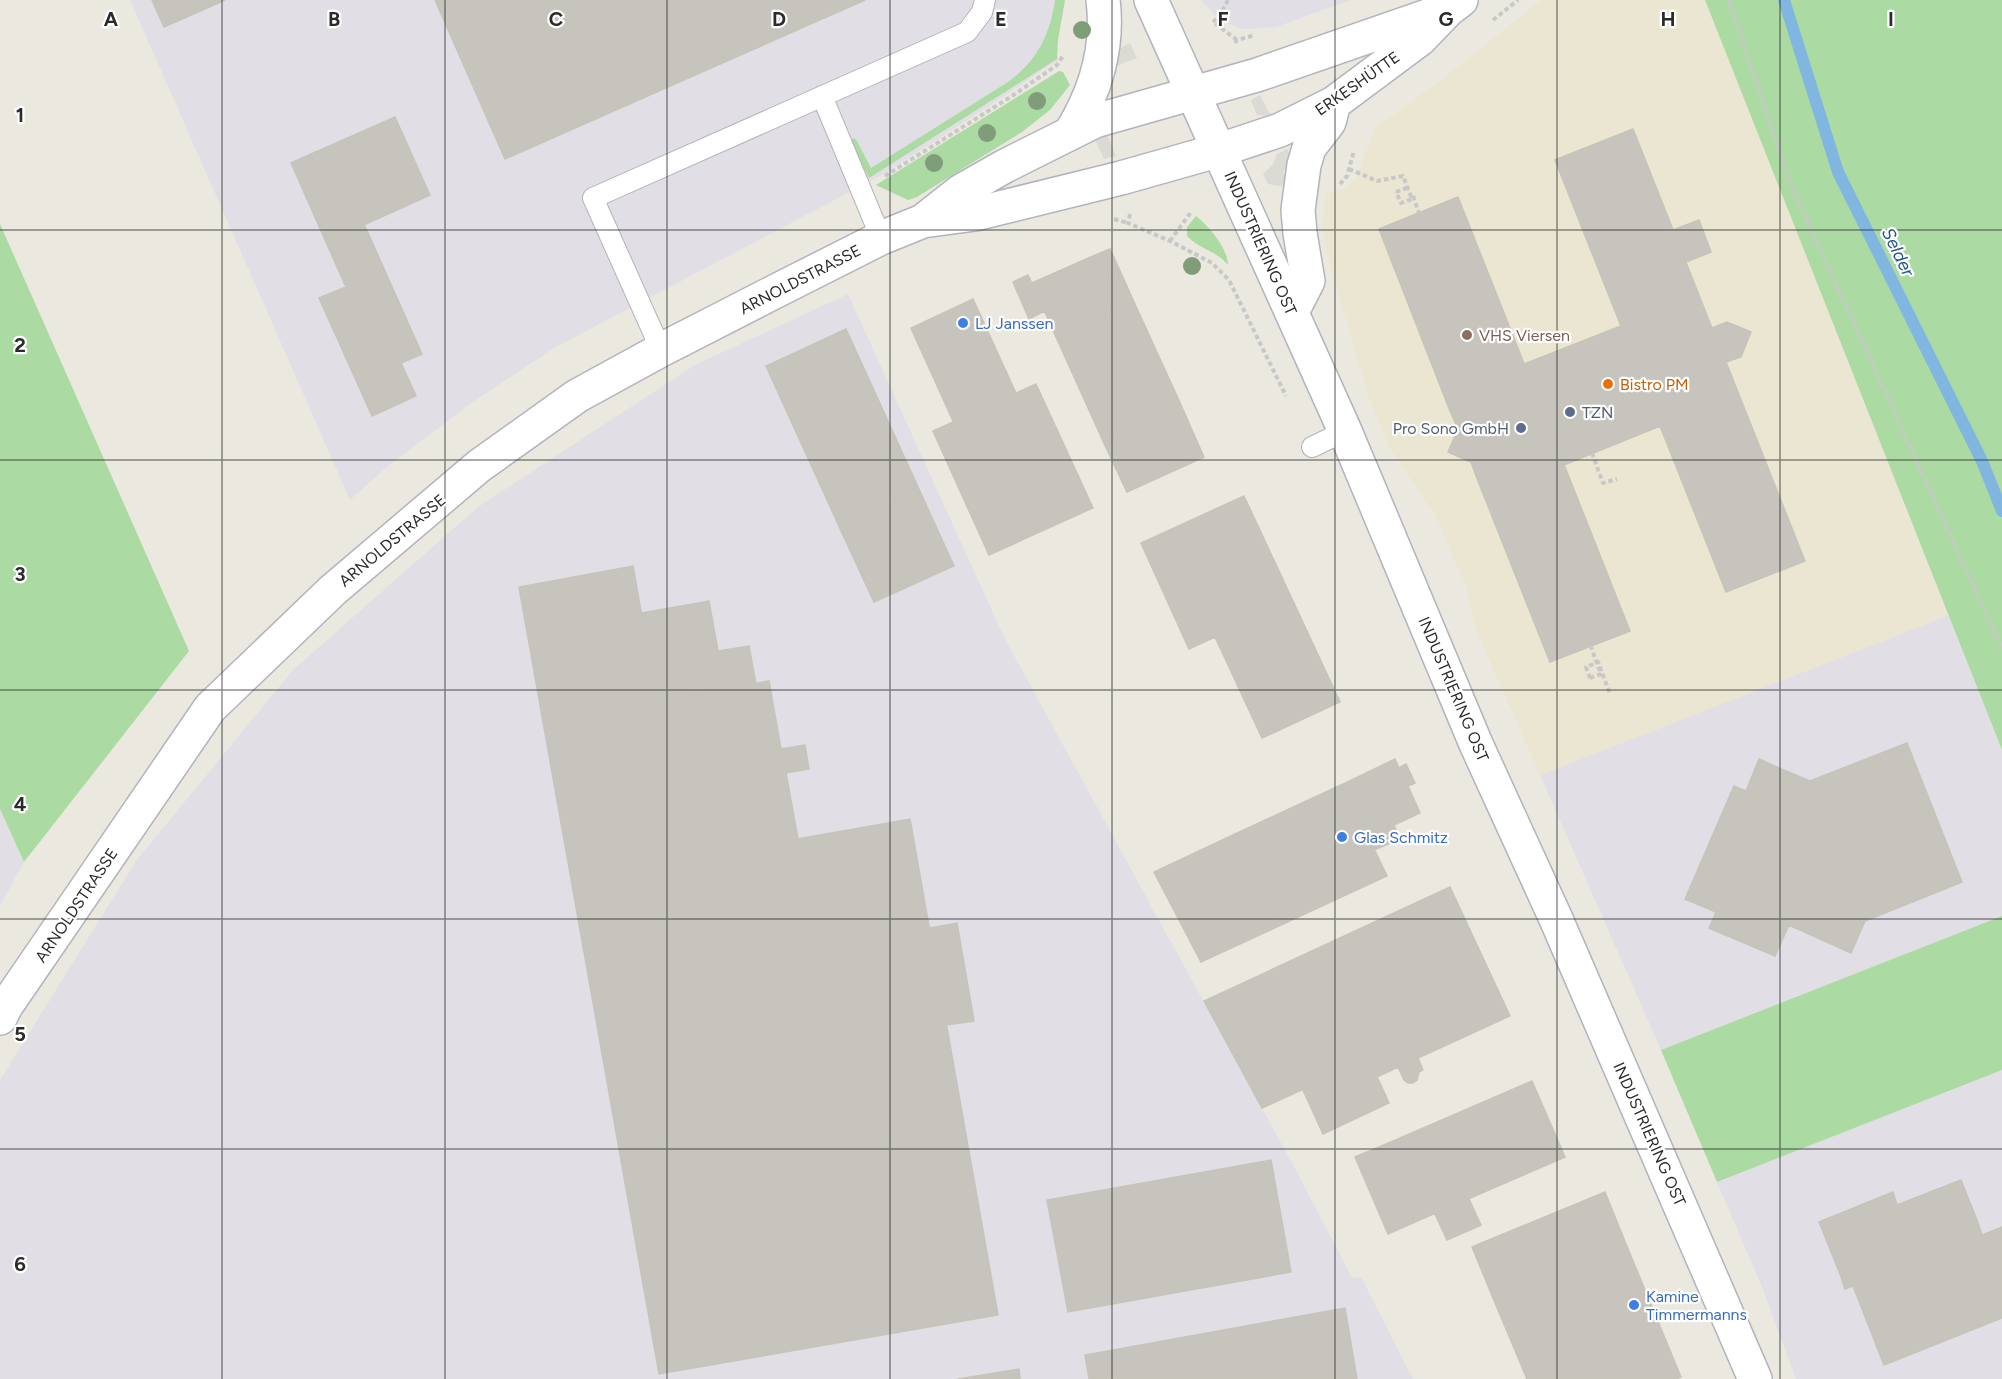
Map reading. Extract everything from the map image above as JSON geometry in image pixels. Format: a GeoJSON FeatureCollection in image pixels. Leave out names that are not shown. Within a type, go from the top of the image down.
{"type":"FeatureCollection","features":[{"type":"Feature","properties":{"kind":"street"},"geometry":{"type":"LineString","coordinates":[[1071,132],[1087,105],[1101,57],[1103,0]]}},
{"type":"Feature","properties":{"kind":"street","name":"INDUSTRIERING OST"},"geometry":{"type":"LineString","coordinates":[[1151,0],[1345,431],[1476,744],[1561,930],[1755,1379]]}},
{"type":"Feature","properties":{"kind":"street","name":"ERKESHÜTTE"},"geometry":{"type":"LineString","coordinates":[[1193,92],[1257,75],[1455,4]]}},
{"type":"Feature","properties":{"kind":"street","name":"ERKESHÜTTE"},"geometry":{"type":"LineString","coordinates":[[1220,150],[1280,130],[1334,103],[1420,39],[1455,4]]}},
{"type":"Feature","properties":{"kind":"street","name":"ARNOLDSTRASSE"},"geometry":{"type":"LineString","coordinates":[[923,221],[961,191],[1071,132],[1095,121],[1193,92]]}},
{"type":"Feature","properties":{"kind":"street"},"geometry":{"type":"LineString","coordinates":[[1292,312],[1308,281],[1298,210],[1304,165],[1310,148],[1329,122],[1334,103]]}},
{"type":"Feature","properties":{"kind":"street","name":"ARNOLDSTRASSE"},"geometry":{"type":"LineString","coordinates":[[0,1018],[210,708],[333,590],[479,466],[577,396],[661,350],[881,238],[923,221],[986,211],[1121,178],[1220,150]]}},
{"type":"Feature","properties":{"kind":"lane"},"geometry":{"type":"LineString","coordinates":[[661,350],[593,198],[968,32],[982,12],[985,0]]}},
{"type":"Feature","properties":{"kind":"lane"},"geometry":{"type":"LineString","coordinates":[[822,96],[881,238]]}},
{"type":"Feature","properties":{"kind":"lane"},"geometry":{"type":"LineString","coordinates":[[1312,447],[1345,431]]}},
{"type":"Feature","properties":{"kind":"path"},"geometry":{"type":"LineString","coordinates":[[1228,0],[1220,16],[1213,22],[1237,40],[1249,36]]}},
{"type":"Feature","properties":{"kind":"path"},"geometry":{"type":"LineString","coordinates":[[1729,0],[1790,183],[2002,649]]}},
{"type":"Feature","properties":{"kind":"path"},"geometry":{"type":"LineString","coordinates":[[882,178],[1012,96],[1057,64],[1065,54]]}},
{"type":"Feature","properties":{"kind":"path"},"geometry":{"type":"LineString","coordinates":[[1349,170],[1377,181],[1402,176],[1412,199],[1401,203],[1396,192],[1409,187],[1419,213]]}},
{"type":"Feature","properties":{"kind":"path"},"geometry":{"type":"LineString","coordinates":[[1128,223],[1131,209]]}},
{"type":"Feature","properties":{"kind":"path"},"geometry":{"type":"LineString","coordinates":[[1108,216],[1170,241],[1191,212]]}},
{"type":"Feature","properties":{"kind":"path"},"geometry":{"type":"LineString","coordinates":[[1592,453],[1603,483],[1617,479]]}},
{"type":"Feature","properties":{"kind":"path"},"geometry":{"type":"LineString","coordinates":[[1591,647],[1601,674],[1590,678],[1586,667],[1598,662],[1610,694]]}},
{"type":"Feature","properties":{"kind":"shaded area"},"geometry":{"type":"Polygon","coordinates":[[[130,0],[1063,0],[1054,40],[1058,60],[882,175],[556,347],[470,404],[388,466],[350,500],[130,0]]]}},
{"type":"Feature","properties":{"kind":"shaded area"},"geometry":{"type":"Polygon","coordinates":[[[1201,0],[1351,0],[1276,27],[1242,29],[1216,17],[1201,0]]]}},
{"type":"Feature","properties":{"kind":"shaded area"},"geometry":{"type":"Polygon","coordinates":[[[1541,0],[1705,0],[1949,615],[1540,775],[1474,625],[1467,588],[1435,515],[1390,448],[1368,396],[1328,258],[1322,224],[1326,193],[1346,188],[1355,180],[1375,128],[1443,79],[1541,0]]]}},
{"type":"Feature","properties":{"kind":"shaded area"},"geometry":{"type":"Polygon","coordinates":[[[1130,43],[1137,58],[1114,67],[1117,50],[1130,43]]]}},
{"type":"Feature","properties":{"kind":"shaded area"},"geometry":{"type":"Polygon","coordinates":[[[1260,95],[1271,116],[1257,115],[1251,100],[1260,95]]]}},
{"type":"Feature","properties":{"kind":"shaded area"},"geometry":{"type":"Polygon","coordinates":[[[1105,130],[1116,156],[1104,159],[1093,136],[1105,130]]]}},
{"type":"Feature","properties":{"kind":"shaded area"},"geometry":{"type":"Polygon","coordinates":[[[1287,149],[1290,155],[1283,174],[1287,175],[1285,187],[1268,184],[1263,174],[1273,164],[1277,154],[1287,149]]]}},
{"type":"Feature","properties":{"kind":"shaded area"},"geometry":{"type":"Polygon","coordinates":[[[848,294],[1005,639],[1298,1174],[1352,1278],[1361,1277],[1413,1379],[0,1379],[0,1080],[136,861],[293,670],[478,507],[695,365],[848,294]]]}},
{"type":"Feature","properties":{"kind":"shaded area"},"geometry":{"type":"Polygon","coordinates":[[[1949,615],[2002,750],[2002,916],[1661,1050],[1540,775],[1949,615]]]}},
{"type":"Feature","properties":{"kind":"shaded area"},"geometry":{"type":"Polygon","coordinates":[[[0,809],[24,862],[0,906],[0,809]]]}},
{"type":"Feature","properties":{"kind":"shaded area"},"geometry":{"type":"Polygon","coordinates":[[[2002,1070],[2002,1379],[1796,1379],[1760,1282],[1717,1182],[2002,1070]]]}},
{"type":"Feature","properties":{"kind":"green space"},"geometry":{"type":"Polygon","coordinates":[[[1055,0],[1065,0],[1057,59],[869,178],[850,143],[851,140],[854,138],[857,141],[871,168],[1008,82],[1027,65],[1046,36],[1055,0]]]}},
{"type":"Feature","properties":{"kind":"green space"},"geometry":{"type":"Polygon","coordinates":[[[1705,0],[2002,0],[2002,750],[1705,0]]]}},
{"type":"Feature","properties":{"kind":"green space"},"geometry":{"type":"Polygon","coordinates":[[[1059,71],[1063,72],[1070,85],[1050,110],[1022,132],[917,197],[908,200],[876,185],[1059,71]]]}},
{"type":"Feature","properties":{"kind":"green space"},"geometry":{"type":"Polygon","coordinates":[[[1196,216],[1217,238],[1225,252],[1228,265],[1219,256],[1187,236],[1187,227],[1196,216]]]}},
{"type":"Feature","properties":{"kind":"green space"},"geometry":{"type":"Polygon","coordinates":[[[0,224],[189,651],[24,862],[0,809],[0,224]]]}},
{"type":"Feature","properties":{"kind":"green space"},"geometry":{"type":"Polygon","coordinates":[[[2002,916],[2002,1070],[1717,1182],[1661,1050],[2002,916]]]}},
{"type":"Feature","properties":{"kind":"building"},"geometry":{"type":"Polygon","coordinates":[[[152,0],[225,0],[164,27],[152,0]]]}},
{"type":"Feature","properties":{"kind":"building"},"geometry":{"type":"Polygon","coordinates":[[[435,0],[865,0],[505,159],[435,0]]]}},
{"type":"Feature","properties":{"kind":"building"},"geometry":{"type":"Polygon","coordinates":[[[395,117],[430,195],[326,242],[291,163],[395,117]]]}},
{"type":"Feature","properties":{"kind":"building"},"geometry":{"type":"Polygon","coordinates":[[[1633,129],[1712,328],[1727,322],[1751,332],[1741,357],[1726,362],[1805,561],[1726,592],[1660,426],[1564,465],[1524,364],[1621,326],[1555,160],[1633,129]]]}},
{"type":"Feature","properties":{"kind":"building"},"geometry":{"type":"Polygon","coordinates":[[[1458,197],[1630,631],[1550,662],[1478,481],[1489,455],[1476,423],[1450,411],[1379,229],[1458,197]]]}},
{"type":"Feature","properties":{"kind":"building"},"geometry":{"type":"Polygon","coordinates":[[[1699,220],[1711,252],[1686,262],[1673,230],[1699,220]]]}},
{"type":"Feature","properties":{"kind":"building"},"geometry":{"type":"Polygon","coordinates":[[[364,224],[422,354],[401,363],[416,396],[372,416],[319,298],[346,287],[326,242],[364,224]]]}},
{"type":"Feature","properties":{"kind":"building"},"geometry":{"type":"Polygon","coordinates":[[[1110,249],[1121,273],[1104,281],[1093,256],[1110,249]]]}},
{"type":"Feature","properties":{"kind":"building"},"geometry":{"type":"Polygon","coordinates":[[[1093,256],[1104,281],[1121,273],[1134,302],[1056,337],[1032,283],[1093,256]]]}},
{"type":"Feature","properties":{"kind":"building"},"geometry":{"type":"Polygon","coordinates":[[[1028,275],[1045,311],[1029,319],[1013,282],[1028,275]]]}},
{"type":"Feature","properties":{"kind":"building"},"geometry":{"type":"Polygon","coordinates":[[[973,299],[1016,393],[953,421],[911,328],[973,299]]]}},
{"type":"Feature","properties":{"kind":"building"},"geometry":{"type":"Polygon","coordinates":[[[1134,302],[1181,405],[1103,441],[1056,337],[1134,302]]]}},
{"type":"Feature","properties":{"kind":"building"},"geometry":{"type":"Polygon","coordinates":[[[846,329],[918,487],[838,524],[766,366],[846,329]]]}},
{"type":"Feature","properties":{"kind":"building"},"geometry":{"type":"Polygon","coordinates":[[[1036,384],[1093,508],[989,555],[933,431],[1036,384]]]}},
{"type":"Feature","properties":{"kind":"building"},"geometry":{"type":"Polygon","coordinates":[[[1181,405],[1204,457],[1127,492],[1103,441],[1181,405]]]}},
{"type":"Feature","properties":{"kind":"building"},"geometry":{"type":"Polygon","coordinates":[[[1450,411],[1476,423],[1489,455],[1478,481],[1471,462],[1448,452],[1458,429],[1450,411]]]}},
{"type":"Feature","properties":{"kind":"building"},"geometry":{"type":"Polygon","coordinates":[[[918,487],[954,566],[874,602],[838,524],[918,487]]]}},
{"type":"Feature","properties":{"kind":"building"},"geometry":{"type":"Polygon","coordinates":[[[1244,496],[1340,702],[1262,738],[1215,637],[1189,649],[1141,543],[1244,496]]]}},
{"type":"Feature","properties":{"kind":"building"},"geometry":{"type":"Polygon","coordinates":[[[633,566],[657,702],[769,681],[781,749],[805,745],[809,769],[786,773],[798,839],[571,879],[519,587],[633,566]]]}},
{"type":"Feature","properties":{"kind":"building"},"geometry":{"type":"Polygon","coordinates":[[[709,601],[718,651],[749,646],[756,684],[657,702],[641,613],[709,601]]]}},
{"type":"Feature","properties":{"kind":"building"},"geometry":{"type":"Polygon","coordinates":[[[1907,743],[1962,882],[1865,921],[1851,953],[1789,925],[1775,956],[1709,928],[1716,912],[1685,899],[1734,786],[1765,799],[1779,768],[1810,781],[1907,743]]]}},
{"type":"Feature","properties":{"kind":"building"},"geometry":{"type":"Polygon","coordinates":[[[1395,759],[1399,768],[1406,764],[1415,783],[1408,786],[1420,813],[1394,825],[1400,839],[1374,850],[1343,784],[1395,759]]]}},
{"type":"Feature","properties":{"kind":"building"},"geometry":{"type":"Polygon","coordinates":[[[1759,759],[1779,768],[1765,799],[1746,791],[1759,759]]]}},
{"type":"Feature","properties":{"kind":"building"},"geometry":{"type":"Polygon","coordinates":[[[1343,784],[1387,876],[1281,925],[1237,833],[1343,784]]]}},
{"type":"Feature","properties":{"kind":"building"},"geometry":{"type":"Polygon","coordinates":[[[910,819],[998,1315],[659,1374],[571,879],[910,819]]]}},
{"type":"Feature","properties":{"kind":"building"},"geometry":{"type":"Polygon","coordinates":[[[1237,833],[1281,925],[1201,962],[1154,872],[1237,833]]]}},
{"type":"Feature","properties":{"kind":"building"},"geometry":{"type":"Polygon","coordinates":[[[1450,887],[1510,1016],[1418,1058],[1423,1070],[1419,1072],[1417,1080],[1413,1083],[1404,1080],[1398,1067],[1377,1077],[1369,1059],[1262,1108],[1204,1001],[1450,887]]]}},
{"type":"Feature","properties":{"kind":"building"},"geometry":{"type":"Polygon","coordinates":[[[957,923],[974,1021],[946,1025],[929,928],[957,923]]]}},
{"type":"Feature","properties":{"kind":"building"},"geometry":{"type":"Polygon","coordinates":[[[1369,1059],[1389,1103],[1323,1134],[1303,1090],[1369,1059]]]}},
{"type":"Feature","properties":{"kind":"building"},"geometry":{"type":"Polygon","coordinates":[[[1532,1081],[1565,1157],[1415,1222],[1399,1185],[1415,1178],[1398,1139],[1532,1081]]]}},
{"type":"Feature","properties":{"kind":"building"},"geometry":{"type":"Polygon","coordinates":[[[1398,1139],[1415,1178],[1399,1185],[1415,1222],[1388,1234],[1355,1157],[1398,1139]]]}},
{"type":"Feature","properties":{"kind":"building"},"geometry":{"type":"Polygon","coordinates":[[[1271,1160],[1291,1272],[1068,1312],[1047,1200],[1271,1160]]]}},
{"type":"Feature","properties":{"kind":"building"},"geometry":{"type":"Polygon","coordinates":[[[1961,1180],[1977,1220],[1840,1274],[1819,1222],[1893,1192],[1897,1205],[1961,1180]]]}},
{"type":"Feature","properties":{"kind":"building"},"geometry":{"type":"Polygon","coordinates":[[[1605,1192],[1626,1244],[1493,1298],[1472,1247],[1605,1192]]]}},
{"type":"Feature","properties":{"kind":"building"},"geometry":{"type":"Polygon","coordinates":[[[1469,1199],[1481,1225],[1447,1240],[1435,1214],[1469,1199]]]}},
{"type":"Feature","properties":{"kind":"building"},"geometry":{"type":"Polygon","coordinates":[[[1977,1220],[1982,1235],[1845,1289],[1840,1274],[1977,1220]]]}},
{"type":"Feature","properties":{"kind":"building"},"geometry":{"type":"Polygon","coordinates":[[[2002,1227],[2002,1318],[1884,1365],[1853,1286],[2002,1227]]]}},
{"type":"Feature","properties":{"kind":"building"},"geometry":{"type":"Polygon","coordinates":[[[1626,1244],[1681,1377],[1676,1379],[1651,1379],[1600,1255],[1626,1244]]]}},
{"type":"Feature","properties":{"kind":"building"},"geometry":{"type":"Polygon","coordinates":[[[1600,1255],[1651,1379],[1557,1379],[1519,1288],[1600,1255]]]}},
{"type":"Feature","properties":{"kind":"building"},"geometry":{"type":"Polygon","coordinates":[[[1519,1288],[1557,1379],[1527,1379],[1493,1298],[1519,1288]]]}},
{"type":"Feature","properties":{"kind":"building"},"geometry":{"type":"Polygon","coordinates":[[[1345,1308],[1357,1379],[1089,1379],[1085,1355],[1345,1308]]]}},
{"type":"Feature","properties":{"kind":"building"},"geometry":{"type":"Polygon","coordinates":[[[1019,1369],[1020,1379],[958,1379],[1019,1369]]]}},
{"type":"Feature","properties":{"kind":"waterway","name":"Selder"},"geometry":{"type":"LineString","coordinates":[[1784,0],[1838,172],[1982,461],[2002,511]]}},
{"type":"Feature","properties":{"kind":"place","name":"LJ Janssen"},"geometry":{"type":"Point","coordinates":[963,323]}},
{"type":"Feature","properties":{"kind":"place","name":"VHS Viersen"},"geometry":{"type":"Point","coordinates":[1467,335]}},
{"type":"Feature","properties":{"kind":"place","name":"Bistro PM"},"geometry":{"type":"Point","coordinates":[1608,384]}},
{"type":"Feature","properties":{"kind":"place","name":"TZN"},"geometry":{"type":"Point","coordinates":[1570,412]}},
{"type":"Feature","properties":{"kind":"place","name":"Pro Sono GmbH"},"geometry":{"type":"Point","coordinates":[1521,428]}},
{"type":"Feature","properties":{"kind":"place","name":"Glas Schmitz"},"geometry":{"type":"Point","coordinates":[1342,837]}},
{"type":"Feature","properties":{"kind":"place","name":"Kamine Timmermanns"},"geometry":{"type":"Point","coordinates":[1634,1305]}}]}
